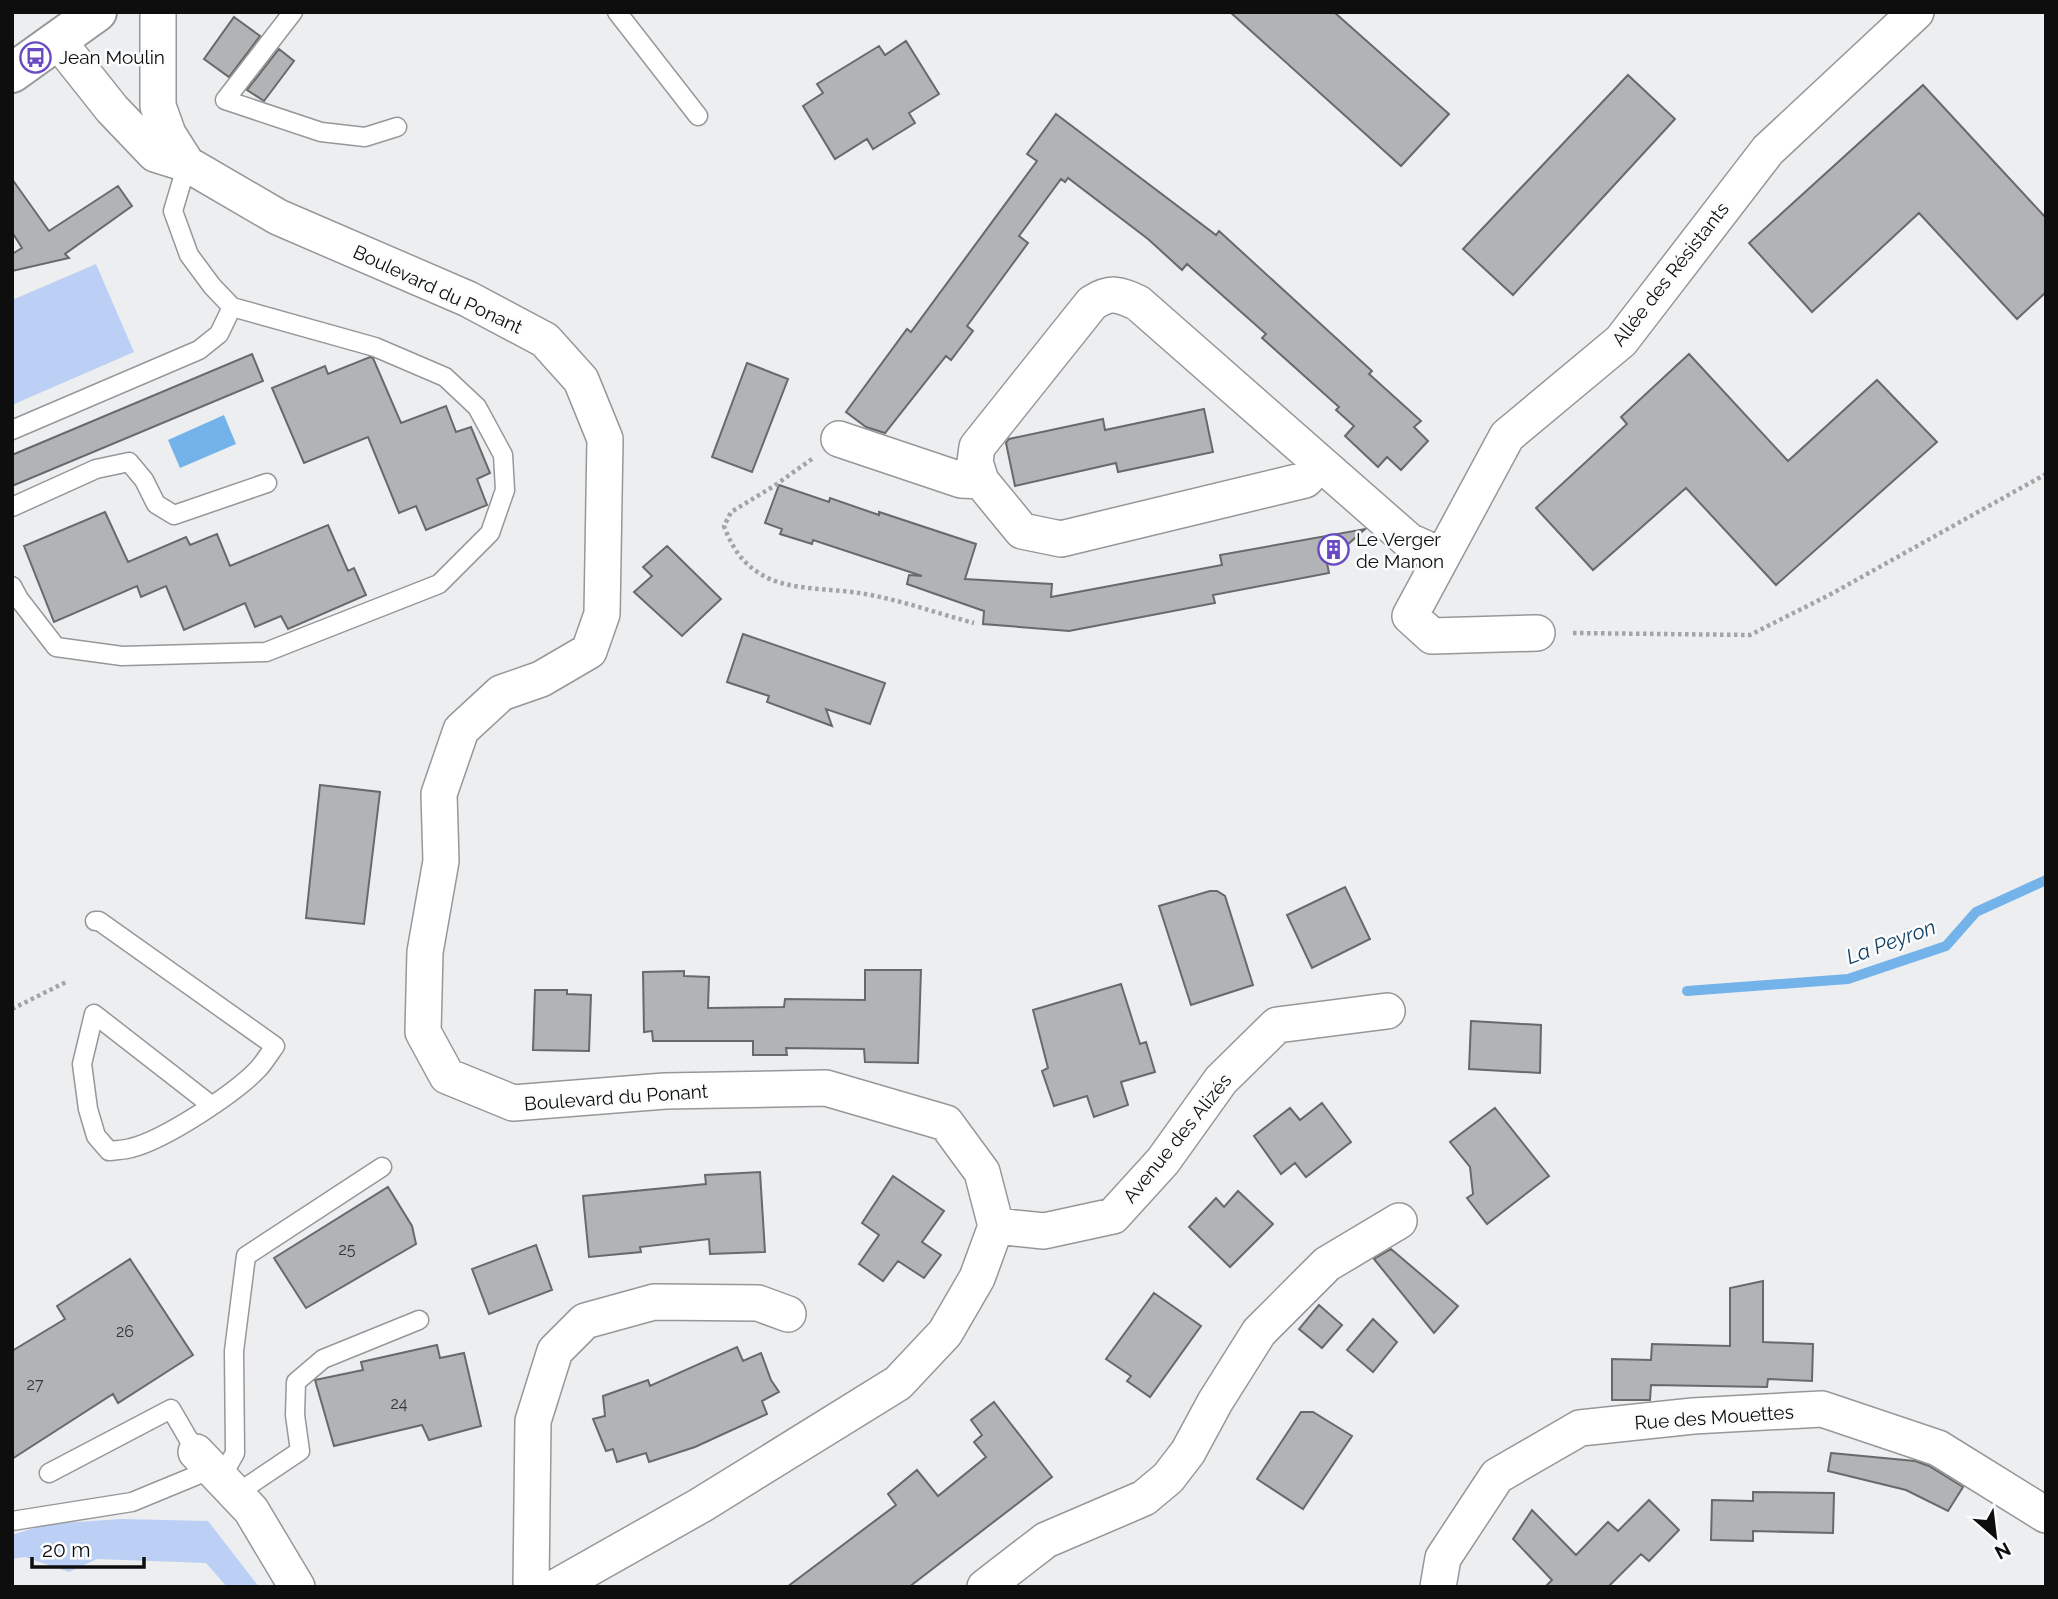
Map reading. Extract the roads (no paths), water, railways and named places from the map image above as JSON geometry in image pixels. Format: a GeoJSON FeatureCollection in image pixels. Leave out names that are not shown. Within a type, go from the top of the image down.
{"type":"FeatureCollection","features":[{"type":"Feature","properties":{"kind":"street"},"geometry":{"type":"LineString","coordinates":[[12,73],[97,12]]}},
{"type":"Feature","properties":{"kind":"street","name":"Boulevard du Ponant"},"geometry":{"type":"LineString","coordinates":[[159,12],[158,106],[168,134],[187,164]]}},
{"type":"Feature","properties":{"kind":"street","name":"Allée des Résistants"},"geometry":{"type":"LineString","coordinates":[[1537,633],[1432,636],[1410,616],[1507,436],[1621,341],[1768,150],[1916,12]]}},
{"type":"Feature","properties":{"kind":"street","name":"Boulevard du Ponant"},"geometry":{"type":"LineString","coordinates":[[58,41],[155,154],[187,164],[278,217],[468,299],[545,340],[581,380],[605,439],[602,614],[589,651],[541,679],[501,692],[461,730],[439,794],[441,860],[425,952],[423,1032],[447,1076],[513,1103],[665,1091],[825,1088],[946,1123],[982,1172],[996,1226]]}},
{"type":"Feature","properties":{"kind":"street"},"geometry":{"type":"LineString","coordinates":[[113,108],[157,76]]}},
{"type":"Feature","properties":{"kind":"street"},"geometry":{"type":"LineString","coordinates":[[1321,464],[1305,480],[1061,539],[1022,531],[981,481],[975,462],[978,447],[1092,303],[1106,294],[1122,296],[1138,303],[1409,541],[1442,556]]}},
{"type":"Feature","properties":{"kind":"street"},"geometry":{"type":"LineString","coordinates":[[839,439],[961,480],[981,481]]}},
{"type":"Feature","properties":{"kind":"street","name":"Avenue des Alizés"},"geometry":{"type":"LineString","coordinates":[[996,1226],[1044,1231],[1113,1216],[1163,1161],[1221,1080],[1277,1025],[1387,1011]]}},
{"type":"Feature","properties":{"kind":"street"},"geometry":{"type":"LineString","coordinates":[[985,1587],[1046,1540],[1144,1497],[1168,1478],[1188,1452],[1215,1402],[1259,1332],[1327,1264],[1399,1221]]}},
{"type":"Feature","properties":{"kind":"street"},"geometry":{"type":"LineString","coordinates":[[556,1587],[701,1505],[898,1383],[945,1333],[977,1278],[996,1226]]}},
{"type":"Feature","properties":{"kind":"street"},"geometry":{"type":"LineString","coordinates":[[531,1587],[533,1421],[555,1351],[585,1321],[654,1302],[758,1303],[788,1314]]}},
{"type":"Feature","properties":{"kind":"street","name":"Rue des Mouettes"},"geometry":{"type":"LineString","coordinates":[[1438,1587],[1443,1558],[1497,1476],[1580,1428],[1693,1416],[1822,1409],[1938,1448],[2046,1515]]}},
{"type":"Feature","properties":{"kind":"street"},"geometry":{"type":"LineString","coordinates":[[216,1473],[251,1510],[297,1587]]}},
{"type":"Feature","properties":{"kind":"lane"},"geometry":{"type":"LineString","coordinates":[[293,12],[225,100],[321,132],[365,136],[397,127]]}},
{"type":"Feature","properties":{"kind":"lane"},"geometry":{"type":"LineString","coordinates":[[617,12],[698,116]]}},
{"type":"Feature","properties":{"kind":"lane"},"geometry":{"type":"LineString","coordinates":[[12,586],[56,647],[122,656],[266,652],[439,584],[491,533],[505,490],[503,455],[477,407],[445,377],[375,346],[232,307],[190,255],[173,211],[187,164]]}},
{"type":"Feature","properties":{"kind":"lane"},"geometry":{"type":"LineString","coordinates":[[12,430],[198,350],[219,334],[232,307]]}},
{"type":"Feature","properties":{"kind":"lane"},"geometry":{"type":"LineString","coordinates":[[12,507],[96,469],[129,462],[144,480],[156,504],[174,515],[267,483]]}},
{"type":"Feature","properties":{"kind":"lane"},"geometry":{"type":"LineString","coordinates":[[95,920],[275,1046],[259,1068],[211,1105],[186,1122],[132,1148],[110,1151],[96,1136],[88,1109],[82,1064],[94,1014],[211,1105]]}},
{"type":"Feature","properties":{"kind":"lane"},"geometry":{"type":"LineString","coordinates":[[109,950],[113,931]]}},
{"type":"Feature","properties":{"kind":"lane"},"geometry":{"type":"LineString","coordinates":[[216,1473],[235,1452],[234,1351],[246,1256],[382,1167]]}},
{"type":"Feature","properties":{"kind":"lane"},"geometry":{"type":"LineString","coordinates":[[12,1521],[132,1502],[216,1473],[300,1451],[295,1415],[296,1382],[323,1359],[419,1320]]}},
{"type":"Feature","properties":{"kind":"lane"},"geometry":{"type":"LineString","coordinates":[[49,1474],[171,1409],[216,1473]]}},
{"type":"Feature","properties":{"kind":"water"},"geometry":{"type":"Polygon","coordinates":[[[224,415],[236,444],[180,468],[168,440],[224,415]]]}},
{"type":"Feature","properties":{"kind":"waterway","name":"La Peyron"},"geometry":{"type":"LineString","coordinates":[[1687,991],[1848,979],[1946,946],[1976,912],[2046,880]]}},
{"type":"Feature","properties":{"kind":"place","name":"Jean Moulin"},"geometry":{"type":"Point","coordinates":[36,57]}},
{"type":"Feature","properties":{"kind":"place","name":"Le Verger de Manon"},"geometry":{"type":"Point","coordinates":[1333,550]}}]}
